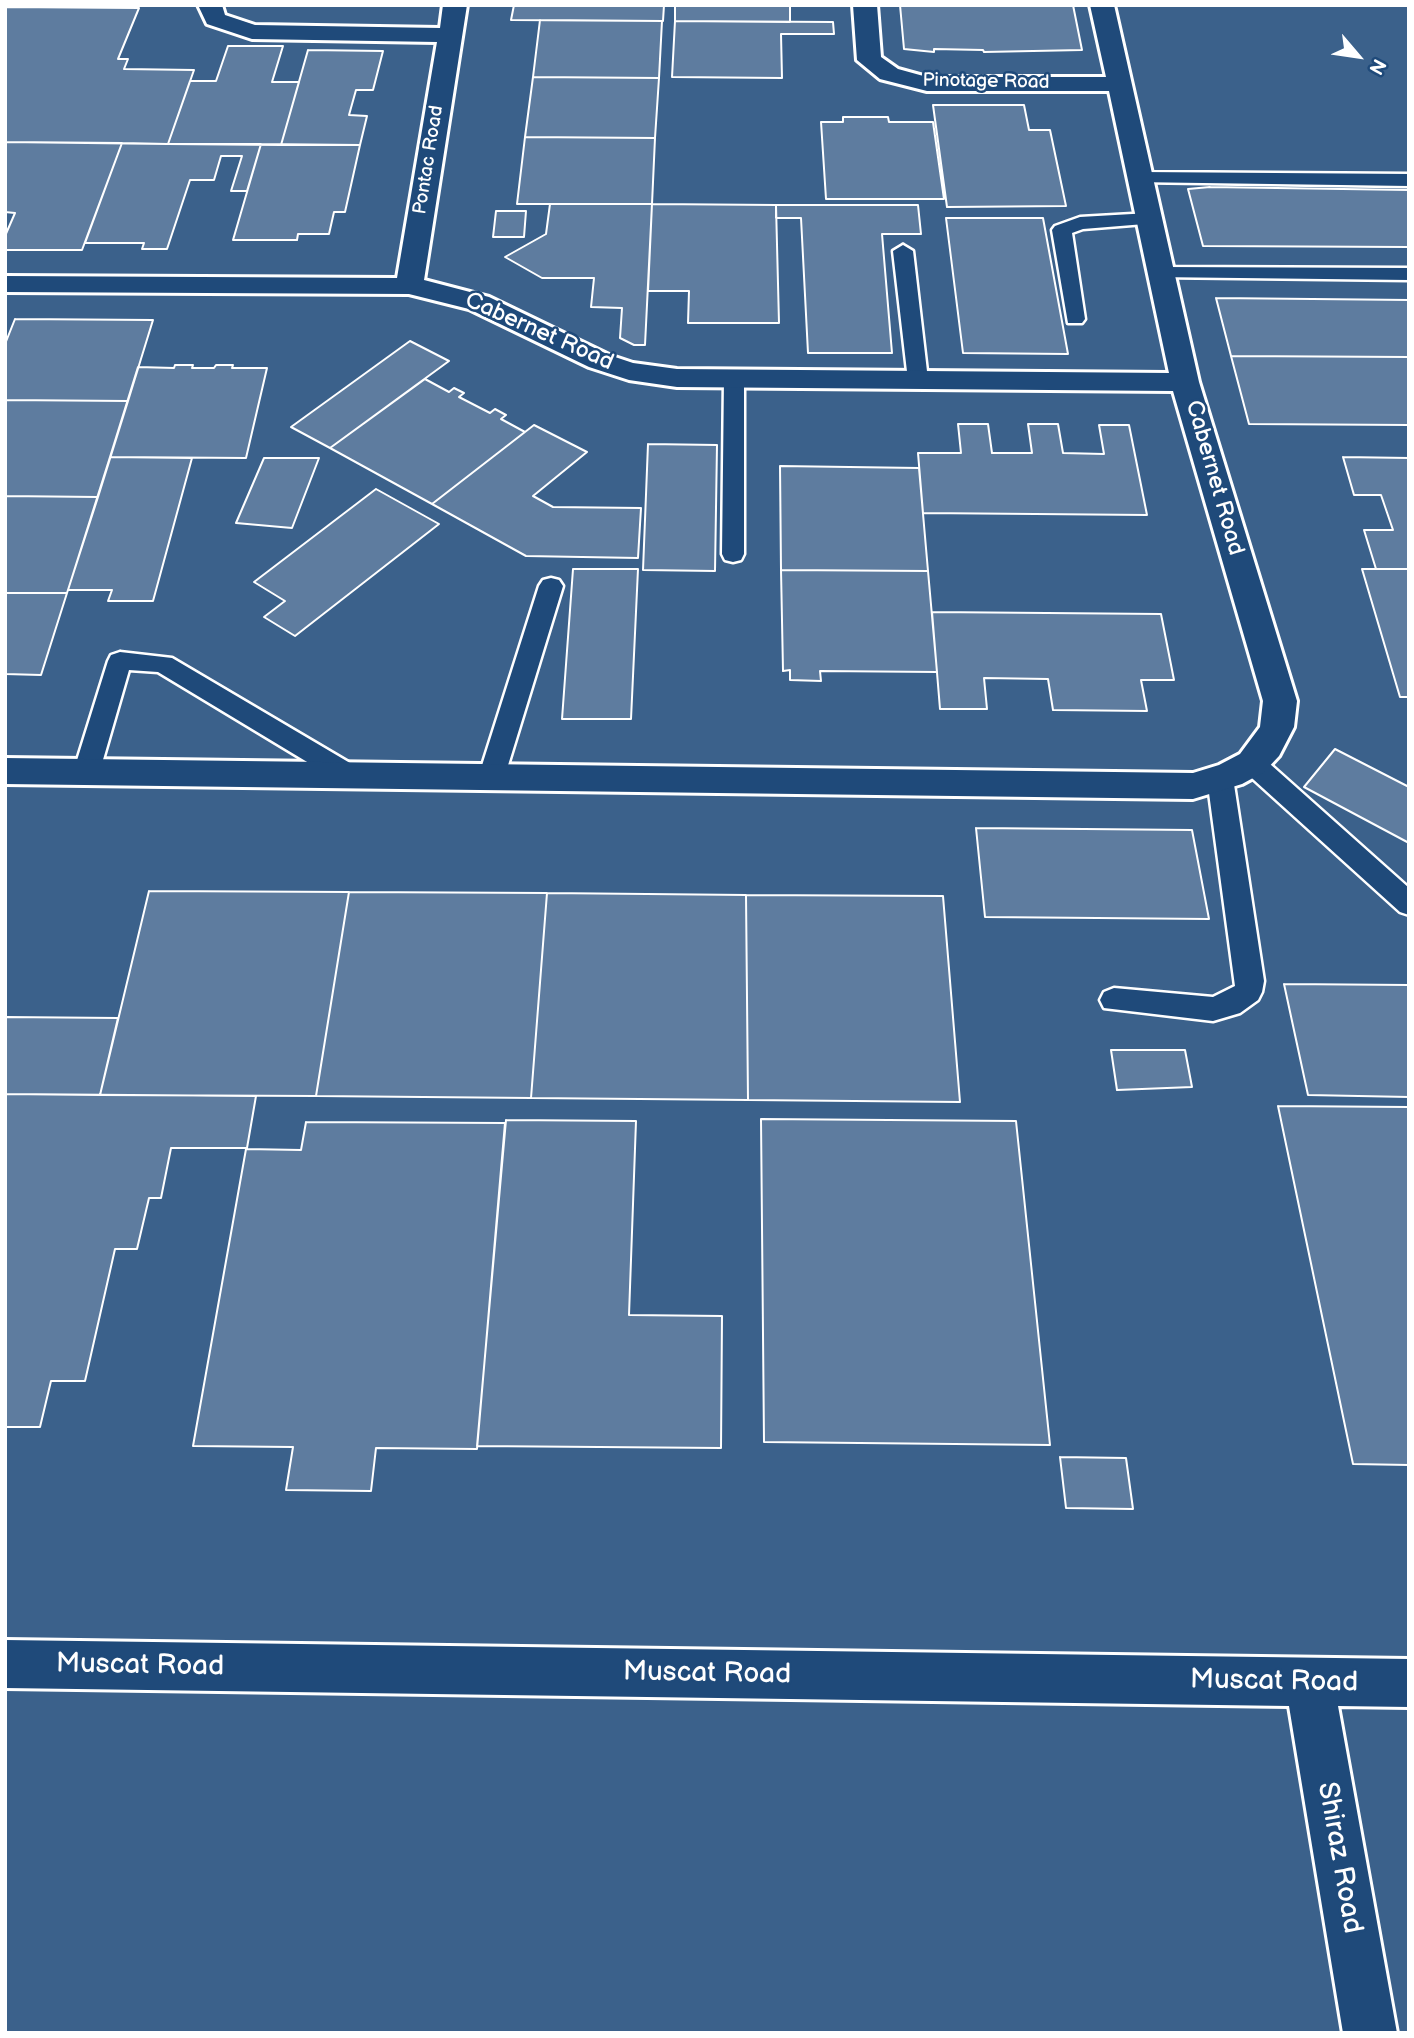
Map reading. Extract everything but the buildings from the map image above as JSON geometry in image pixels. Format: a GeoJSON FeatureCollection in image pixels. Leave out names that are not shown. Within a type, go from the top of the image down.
{"type":"FeatureCollection","features":[{"type":"Feature","properties":{"kind":"street"},"geometry":{"type":"LineString","coordinates":[[210,5],[215,19],[251,32],[450,35]]}},
{"type":"Feature","properties":{"kind":"street","name":"Pontac Road"},"geometry":{"type":"LineString","coordinates":[[408,286],[455,5]]}},
{"type":"Feature","properties":{"kind":"street","name":"Pinotage Road"},"geometry":{"type":"LineString","coordinates":[[865,5],[869,60],[889,74],[928,84],[1120,84]]}},
{"type":"Feature","properties":{"kind":"street"},"geometry":{"type":"LineString","coordinates":[[1102,5],[1185,382]]}},
{"type":"Feature","properties":{"kind":"street","name":"Cabernet Road"},"geometry":{"type":"LineString","coordinates":[[5,285],[408,286],[439,291],[479,303],[598,361],[629,371],[677,379],[1185,382],[1280,701],[1277,727],[1267,747],[1252,763],[1220,778],[1193,786],[346,773],[5,771]]}},
{"type":"Feature","properties":{"kind":"street","name":"Muscat Road"},"geometry":{"type":"LineString","coordinates":[[5,1664],[1409,1683]]}},
{"type":"Feature","properties":{"kind":"street","name":"Shiraz Road"},"geometry":{"type":"LineString","coordinates":[[1310,1683],[1370,2033]]}},
{"type":"Feature","properties":{"kind":"lane"},"geometry":{"type":"LineString","coordinates":[[1141,178],[1409,180]]}},
{"type":"Feature","properties":{"kind":"lane"},"geometry":{"type":"LineString","coordinates":[[1075,319],[1062,230],[1080,223],[1150,219]]}},
{"type":"Feature","properties":{"kind":"lane"},"geometry":{"type":"LineString","coordinates":[[903,251],[918,380]]}},
{"type":"Feature","properties":{"kind":"lane"},"geometry":{"type":"LineString","coordinates":[[1162,273],[1409,274]]}},
{"type":"Feature","properties":{"kind":"lane"},"geometry":{"type":"LineString","coordinates":[[733,555],[734,379]]}},
{"type":"Feature","properties":{"kind":"lane"},"geometry":{"type":"LineString","coordinates":[[492,775],[551,586]]}},
{"type":"Feature","properties":{"kind":"lane","name":"Cabernet Road"},"geometry":{"type":"LineString","coordinates":[[87,770],[120,661],[163,664],[346,773]]}},
{"type":"Feature","properties":{"kind":"lane"},"geometry":{"type":"LineString","coordinates":[[1252,763],[1409,904]]}},
{"type":"Feature","properties":{"kind":"lane"},"geometry":{"type":"LineString","coordinates":[[1114,1000],[1213,1009],[1230,1005],[1248,992],[1250,981],[1220,778]]}},
{"type":"Feature","properties":{"kind":"shaded area"},"geometry":{"type":"Polygon","coordinates":[[[5,5],[1409,5],[1409,2033],[5,2033],[5,5]]]}}]}
